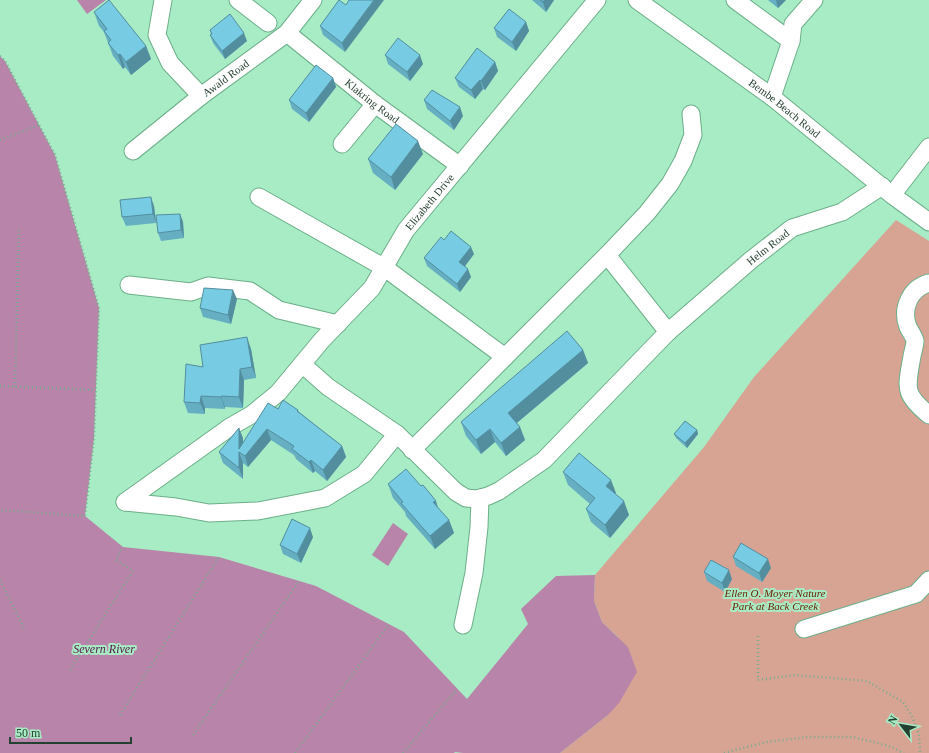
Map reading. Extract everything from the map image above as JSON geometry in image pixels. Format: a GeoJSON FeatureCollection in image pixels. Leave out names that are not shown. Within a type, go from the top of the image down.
{"type":"FeatureCollection","features":[{"type":"Feature","properties":{"kind":"street"},"geometry":{"type":"LineString","coordinates":[[163,0],[157,35],[170,62],[201,96]]}},
{"type":"Feature","properties":{"kind":"street"},"geometry":{"type":"LineString","coordinates":[[238,0],[268,23]]}},
{"type":"Feature","properties":{"kind":"street","name":"Awald Road"},"geometry":{"type":"LineString","coordinates":[[133,151],[201,96],[287,33],[313,0]]}},
{"type":"Feature","properties":{"kind":"street","name":"Elizabeth Drive"},"geometry":{"type":"LineString","coordinates":[[397,434],[364,474],[325,498],[258,511],[209,513],[176,507],[125,502],[230,426],[251,415],[278,393],[322,340],[372,288],[406,230],[596,0]]}},
{"type":"Feature","properties":{"kind":"street","name":"Bembe Beach Road"},"geometry":{"type":"LineString","coordinates":[[637,0],[772,97],[887,191],[929,222]]}},
{"type":"Feature","properties":{"kind":"street"},"geometry":{"type":"LineString","coordinates":[[735,0],[791,41]]}},
{"type":"Feature","properties":{"kind":"street"},"geometry":{"type":"LineString","coordinates":[[772,97],[791,41],[793,24],[814,0]]}},
{"type":"Feature","properties":{"kind":"street","name":"Klakring Road"},"geometry":{"type":"LineString","coordinates":[[287,33],[375,104],[460,166]]}},
{"type":"Feature","properties":{"kind":"street"},"geometry":{"type":"LineString","coordinates":[[342,144],[375,104]]}},
{"type":"Feature","properties":{"kind":"street"},"geometry":{"type":"LineString","coordinates":[[412,450],[607,255],[647,212],[670,184],[683,161],[693,135],[691,114]]}},
{"type":"Feature","properties":{"kind":"street","name":"Helm Road"},"geometry":{"type":"LineString","coordinates":[[480,498],[499,491],[544,460],[668,332],[751,260],[792,228],[842,212],[887,191],[929,147]]}},
{"type":"Feature","properties":{"kind":"street"},"geometry":{"type":"LineString","coordinates":[[259,196],[385,268],[505,357]]}},
{"type":"Feature","properties":{"kind":"street"},"geometry":{"type":"LineString","coordinates":[[607,255],[668,332]]}},
{"type":"Feature","properties":{"kind":"street"},"geometry":{"type":"LineString","coordinates":[[929,283],[922,285],[911,296],[905,313],[908,327],[915,340],[907,388],[914,401],[929,415]]}},
{"type":"Feature","properties":{"kind":"street"},"geometry":{"type":"LineString","coordinates":[[130,285],[191,292],[208,286],[250,291],[279,310],[338,324]]}},
{"type":"Feature","properties":{"kind":"street"},"geometry":{"type":"LineString","coordinates":[[302,364],[328,387],[397,434],[456,492],[466,498],[480,498],[479,527],[474,573],[463,625]]}},
{"type":"Feature","properties":{"kind":"street"},"geometry":{"type":"LineString","coordinates":[[804,629],[916,594],[929,580]]}},
{"type":"Feature","properties":{"kind":"path"},"geometry":{"type":"LineString","coordinates":[[0,56],[5,60],[55,155],[99,308],[94,438],[85,516],[0,510]]}},
{"type":"Feature","properties":{"kind":"path"},"geometry":{"type":"LineString","coordinates":[[0,140],[39,125]]}},
{"type":"Feature","properties":{"kind":"path"},"geometry":{"type":"LineString","coordinates":[[15,387],[19,227]]}},
{"type":"Feature","properties":{"kind":"path"},"geometry":{"type":"LineString","coordinates":[[0,386],[96,390]]}},
{"type":"Feature","properties":{"kind":"path"},"geometry":{"type":"LineString","coordinates":[[70,670],[133,571],[116,560],[122,547]]}},
{"type":"Feature","properties":{"kind":"path"},"geometry":{"type":"LineString","coordinates":[[120,715],[219,556]]}},
{"type":"Feature","properties":{"kind":"path"},"geometry":{"type":"LineString","coordinates":[[0,580],[25,630]]}},
{"type":"Feature","properties":{"kind":"path"},"geometry":{"type":"LineString","coordinates":[[193,735],[299,581]]}},
{"type":"Feature","properties":{"kind":"path"},"geometry":{"type":"LineString","coordinates":[[295,753],[389,624]]}},
{"type":"Feature","properties":{"kind":"path"},"geometry":{"type":"LineString","coordinates":[[758,636],[758,680],[795,675],[867,681],[903,702],[912,716],[919,734],[920,753]]}},
{"type":"Feature","properties":{"kind":"path"},"geometry":{"type":"LineString","coordinates":[[403,753],[457,689]]}},
{"type":"Feature","properties":{"kind":"path"},"geometry":{"type":"LineString","coordinates":[[724,753],[767,742],[807,737],[853,737],[890,746],[904,753]]}},
{"type":"Feature","properties":{"kind":"green space","name":"Ellen O. Moyer Nature Park at Back Creek"},"geometry":{"type":"Polygon","coordinates":[[[896,220],[929,241],[929,753],[560,753],[608,715],[618,637],[602,622],[594,601],[595,575],[704,447],[754,377],[896,220]]]}},
{"type":"Feature","properties":{"kind":"water"},"geometry":{"type":"Polygon","coordinates":[[[77,0],[106,0],[87,14],[77,0]]]}},
{"type":"Feature","properties":{"kind":"water","name":"Severn River"},"geometry":{"type":"Polygon","coordinates":[[[0,56],[5,61],[55,155],[99,308],[94,438],[85,516],[123,547],[219,557],[316,586],[404,632],[467,699],[528,624],[521,609],[556,576],[595,575],[594,601],[602,622],[628,647],[637,672],[619,703],[608,715],[560,753],[0,753],[0,56]]]}},
{"type":"Feature","properties":{"kind":"water"},"geometry":{"type":"Polygon","coordinates":[[[393,523],[408,534],[388,566],[372,555],[393,523]]]}},
{"type":"Feature","properties":{"kind":"building"},"geometry":{"type":"Polygon","coordinates":[[[109,0],[146,46],[126,62],[108,43],[111,40],[104,31],[107,29],[94,12],[109,0]]]}},
{"type":"Feature","properties":{"kind":"building"},"geometry":{"type":"Polygon","coordinates":[[[339,0],[346,5],[349,0],[374,0],[342,43],[320,26],[339,0]]]}},
{"type":"Feature","properties":{"kind":"building"},"geometry":{"type":"Polygon","coordinates":[[[509,9],[526,22],[512,42],[494,28],[509,9]]]}},
{"type":"Feature","properties":{"kind":"building"},"geometry":{"type":"Polygon","coordinates":[[[230,14],[244,33],[222,51],[210,35],[212,34],[210,30],[230,14]]]}},
{"type":"Feature","properties":{"kind":"building"},"geometry":{"type":"Polygon","coordinates":[[[398,38],[420,55],[407,72],[385,55],[398,38]]]}},
{"type":"Feature","properties":{"kind":"building"},"geometry":{"type":"Polygon","coordinates":[[[477,48],[495,62],[481,81],[480,80],[471,90],[455,78],[477,48]]]}},
{"type":"Feature","properties":{"kind":"building"},"geometry":{"type":"Polygon","coordinates":[[[316,65],[333,78],[306,113],[289,100],[316,65]]]}},
{"type":"Feature","properties":{"kind":"building"},"geometry":{"type":"Polygon","coordinates":[[[432,90],[460,107],[450,121],[424,100],[432,90]]]}},
{"type":"Feature","properties":{"kind":"building"},"geometry":{"type":"Polygon","coordinates":[[[396,124],[418,141],[391,177],[368,159],[396,124]]]}},
{"type":"Feature","properties":{"kind":"building"},"geometry":{"type":"Polygon","coordinates":[[[151,197],[153,214],[122,217],[120,200],[151,197]]]}},
{"type":"Feature","properties":{"kind":"building"},"geometry":{"type":"Polygon","coordinates":[[[180,214],[181,230],[158,233],[156,215],[180,214]]]}},
{"type":"Feature","properties":{"kind":"building"},"geometry":{"type":"Polygon","coordinates":[[[451,231],[471,247],[459,262],[468,269],[457,284],[424,258],[441,237],[444,240],[451,231]]]}},
{"type":"Feature","properties":{"kind":"building"},"geometry":{"type":"Polygon","coordinates":[[[204,288],[233,290],[228,315],[200,308],[204,288]]]}},
{"type":"Feature","properties":{"kind":"building"},"geometry":{"type":"Polygon","coordinates":[[[567,331],[583,350],[508,413],[520,427],[501,443],[490,429],[476,440],[461,422],[567,331]]]}},
{"type":"Feature","properties":{"kind":"building"},"geometry":{"type":"Polygon","coordinates":[[[247,337],[252,367],[240,369],[239,397],[201,396],[200,403],[184,402],[186,364],[203,367],[200,345],[247,337]]]}},
{"type":"Feature","properties":{"kind":"building"},"geometry":{"type":"Polygon","coordinates":[[[283,400],[298,410],[297,411],[342,446],[323,470],[311,460],[309,462],[292,449],[294,446],[267,429],[245,456],[239,452],[239,468],[219,452],[239,428],[239,449],[268,403],[278,409],[283,400]]]}},
{"type":"Feature","properties":{"kind":"building"},"geometry":{"type":"Polygon","coordinates":[[[685,421],[697,430],[685,443],[674,434],[685,421]]]}},
{"type":"Feature","properties":{"kind":"building"},"geometry":{"type":"Polygon","coordinates":[[[579,453],[611,480],[606,486],[624,501],[605,525],[586,509],[595,498],[563,472],[579,453]]]}},
{"type":"Feature","properties":{"kind":"building"},"geometry":{"type":"Polygon","coordinates":[[[406,469],[421,486],[423,485],[436,501],[433,502],[449,520],[430,536],[401,503],[403,502],[388,484],[406,469]]]}},
{"type":"Feature","properties":{"kind":"building"},"geometry":{"type":"Polygon","coordinates":[[[292,519],[310,528],[297,554],[280,545],[292,519]]]}},
{"type":"Feature","properties":{"kind":"building"},"geometry":{"type":"Polygon","coordinates":[[[741,543],[768,559],[759,573],[733,557],[741,543]]]}},
{"type":"Feature","properties":{"kind":"building"},"geometry":{"type":"Polygon","coordinates":[[[711,560],[729,570],[722,583],[704,572],[711,560]]]}}]}
